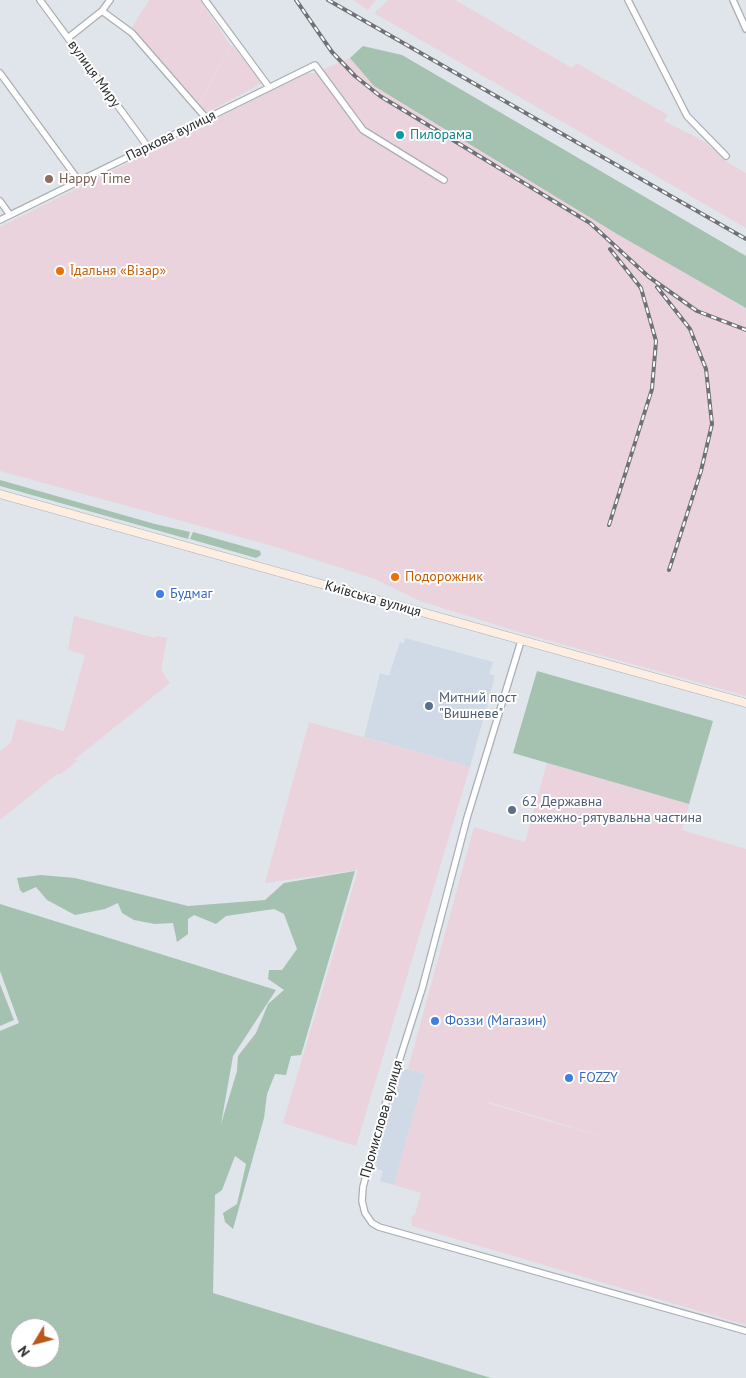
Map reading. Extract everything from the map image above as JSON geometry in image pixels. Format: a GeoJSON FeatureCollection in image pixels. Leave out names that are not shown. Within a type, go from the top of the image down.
{"type":"FeatureCollection","features":[{"type":"Feature","properties":{"kind":"main road","name":"Київська вулиця"},"geometry":{"type":"LineString","coordinates":[[0,494],[746,703]]}},
{"type":"Feature","properties":{"kind":"street","name":"вулиця Миру"},"geometry":{"type":"LineString","coordinates":[[40,0],[148,147]]}},
{"type":"Feature","properties":{"kind":"street"},"geometry":{"type":"LineString","coordinates":[[68,38],[102,11],[110,0]]}},
{"type":"Feature","properties":{"kind":"street"},"geometry":{"type":"LineString","coordinates":[[205,0],[269,87]]}},
{"type":"Feature","properties":{"kind":"street"},"geometry":{"type":"LineString","coordinates":[[628,0],[687,116],[709,141],[726,156]]}},
{"type":"Feature","properties":{"kind":"street"},"geometry":{"type":"LineString","coordinates":[[733,0],[746,29]]}},
{"type":"Feature","properties":{"kind":"street"},"geometry":{"type":"LineString","coordinates":[[102,11],[132,33],[206,118]]}},
{"type":"Feature","properties":{"kind":"street","name":"Паркова вулиця"},"geometry":{"type":"LineString","coordinates":[[0,220],[315,66],[363,130],[444,180]]}},
{"type":"Feature","properties":{"kind":"street"},"geometry":{"type":"LineString","coordinates":[[0,73],[79,181]]}},
{"type":"Feature","properties":{"kind":"street"},"geometry":{"type":"LineString","coordinates":[[0,201],[10,215]]}},
{"type":"Feature","properties":{"kind":"street","name":"Промислова вулиця"},"geometry":{"type":"LineString","coordinates":[[522,641],[467,818],[422,989],[386,1102],[363,1187],[362,1201],[365,1212],[372,1223],[379,1227],[746,1331]]}},
{"type":"Feature","properties":{"kind":"shaded area"},"geometry":{"type":"Polygon","coordinates":[[[149,0],[200,0],[231,46],[199,103],[131,29],[149,0]]]}},
{"type":"Feature","properties":{"kind":"shaded area"},"geometry":{"type":"Polygon","coordinates":[[[353,0],[376,0],[368,10],[353,0]]]}},
{"type":"Feature","properties":{"kind":"shaded area"},"geometry":{"type":"Polygon","coordinates":[[[388,0],[455,0],[572,68],[576,63],[668,115],[664,121],[705,142],[729,163],[746,173],[746,228],[374,13],[388,0]]]}},
{"type":"Feature","properties":{"kind":"shaded area"},"geometry":{"type":"Polygon","coordinates":[[[232,45],[262,83],[206,113],[199,104],[232,45]]]}},
{"type":"Feature","properties":{"kind":"shaded area"},"geometry":{"type":"Polygon","coordinates":[[[350,58],[374,86],[617,234],[746,308],[746,696],[522,633],[420,601],[375,579],[276,547],[0,471],[0,227],[307,73],[315,73],[350,58]]]}},
{"type":"Feature","properties":{"kind":"shaded area"},"geometry":{"type":"Polygon","coordinates":[[[74,616],[155,638],[156,636],[167,638],[161,670],[170,683],[75,759],[77,761],[61,774],[57,774],[0,820],[0,751],[11,742],[17,719],[64,731],[85,655],[68,650],[74,616]]]}},
{"type":"Feature","properties":{"kind":"shaded area","name":"Митний пост \"Вишневе\""},"geometry":{"type":"Polygon","coordinates":[[[405,638],[493,662],[489,674],[494,675],[494,680],[470,767],[364,737],[380,673],[389,676],[400,642],[404,643],[405,638]]]}},
{"type":"Feature","properties":{"kind":"shaded area"},"geometry":{"type":"Polygon","coordinates":[[[309,722],[470,767],[356,1146],[283,1123],[358,870],[265,883],[309,722]]]}},
{"type":"Feature","properties":{"kind":"shaded area"},"geometry":{"type":"Polygon","coordinates":[[[547,763],[689,804],[682,830],[746,849],[746,1325],[412,1226],[411,1217],[415,1214],[421,1193],[394,1185],[425,1074],[408,1069],[474,827],[525,842],[547,763]],[[489,1102],[488,1103],[611,1139],[489,1102]]]}},
{"type":"Feature","properties":{"kind":"shaded area"},"geometry":{"type":"Polygon","coordinates":[[[408,1069],[425,1074],[394,1185],[380,1181],[383,1171],[375,1168],[377,1163],[373,1162],[401,1071],[408,1069]]]}},
{"type":"Feature","properties":{"kind":"green space"},"geometry":{"type":"Polygon","coordinates":[[[363,46],[402,55],[746,256],[746,308],[617,234],[374,86],[350,58],[363,46]]]}},
{"type":"Feature","properties":{"kind":"green space"},"geometry":{"type":"Polygon","coordinates":[[[0,480],[155,524],[190,532],[188,539],[0,486],[0,480]]]}},
{"type":"Feature","properties":{"kind":"green space"},"geometry":{"type":"Polygon","coordinates":[[[193,532],[260,551],[261,555],[256,558],[190,539],[193,532]]]}},
{"type":"Feature","properties":{"kind":"green space"},"geometry":{"type":"Polygon","coordinates":[[[537,671],[713,721],[689,804],[513,753],[537,671]]]}},
{"type":"Feature","properties":{"kind":"green space"},"geometry":{"type":"Polygon","coordinates":[[[355,871],[301,1055],[291,1056],[286,1075],[275,1074],[267,1094],[264,1118],[233,1229],[225,1222],[223,1213],[237,1204],[246,1164],[235,1156],[222,1190],[215,1195],[213,1293],[491,1378],[0,1378],[0,1031],[19,1023],[0,971],[0,904],[276,990],[233,1056],[221,1124],[237,1071],[238,1056],[256,1033],[268,1004],[284,990],[268,979],[269,970],[282,970],[297,949],[284,914],[274,909],[226,916],[216,924],[194,915],[188,919],[188,934],[177,942],[173,923],[155,924],[134,920],[122,913],[118,903],[105,909],[75,915],[47,900],[36,887],[23,893],[20,890],[17,878],[41,875],[75,878],[188,906],[265,900],[284,883],[355,871]]]}},
{"type":"Feature","properties":{"kind":"green space"},"geometry":{"type":"Polygon","coordinates":[[[0,984],[14,1020],[0,1026],[0,984]]]}},
{"type":"Feature","properties":{"kind":"railway"},"geometry":{"type":"LineString","coordinates":[[296,0],[332,52],[355,76],[380,96],[590,223],[649,277],[697,311],[746,330]]}},
{"type":"Feature","properties":{"kind":"railway"},"geometry":{"type":"LineString","coordinates":[[328,0],[746,239]]}},
{"type":"Feature","properties":{"kind":"railway"},"geometry":{"type":"LineString","coordinates":[[609,525],[652,389],[656,341],[641,288],[610,249]]}},
{"type":"Feature","properties":{"kind":"railway"},"geometry":{"type":"LineString","coordinates":[[657,287],[690,329],[706,369],[712,424],[701,471],[669,570]]}},
{"type":"Feature","properties":{"kind":"place","name":"Пилорама"},"geometry":{"type":"Point","coordinates":[400,135]}},
{"type":"Feature","properties":{"kind":"place","name":"Happy Time"},"geometry":{"type":"Point","coordinates":[49,179]}},
{"type":"Feature","properties":{"kind":"place","name":"Їдальня «Візар»"},"geometry":{"type":"Point","coordinates":[60,271]}},
{"type":"Feature","properties":{"kind":"place","name":"Подорожник"},"geometry":{"type":"Point","coordinates":[395,577]}},
{"type":"Feature","properties":{"kind":"place","name":"Будмаг"},"geometry":{"type":"Point","coordinates":[160,594]}},
{"type":"Feature","properties":{"kind":"place","name":"Митний пост \"Вишневе\""},"geometry":{"type":"Point","coordinates":[429,706]}},
{"type":"Feature","properties":{"kind":"place","name":"62 Державна пожежно-рятувальна частина"},"geometry":{"type":"Point","coordinates":[512,810]}},
{"type":"Feature","properties":{"kind":"place","name":"Фоззи (Магазин)"},"geometry":{"type":"Point","coordinates":[435,1021]}},
{"type":"Feature","properties":{"kind":"place","name":"FOZZY"},"geometry":{"type":"Point","coordinates":[569,1078]}}]}
